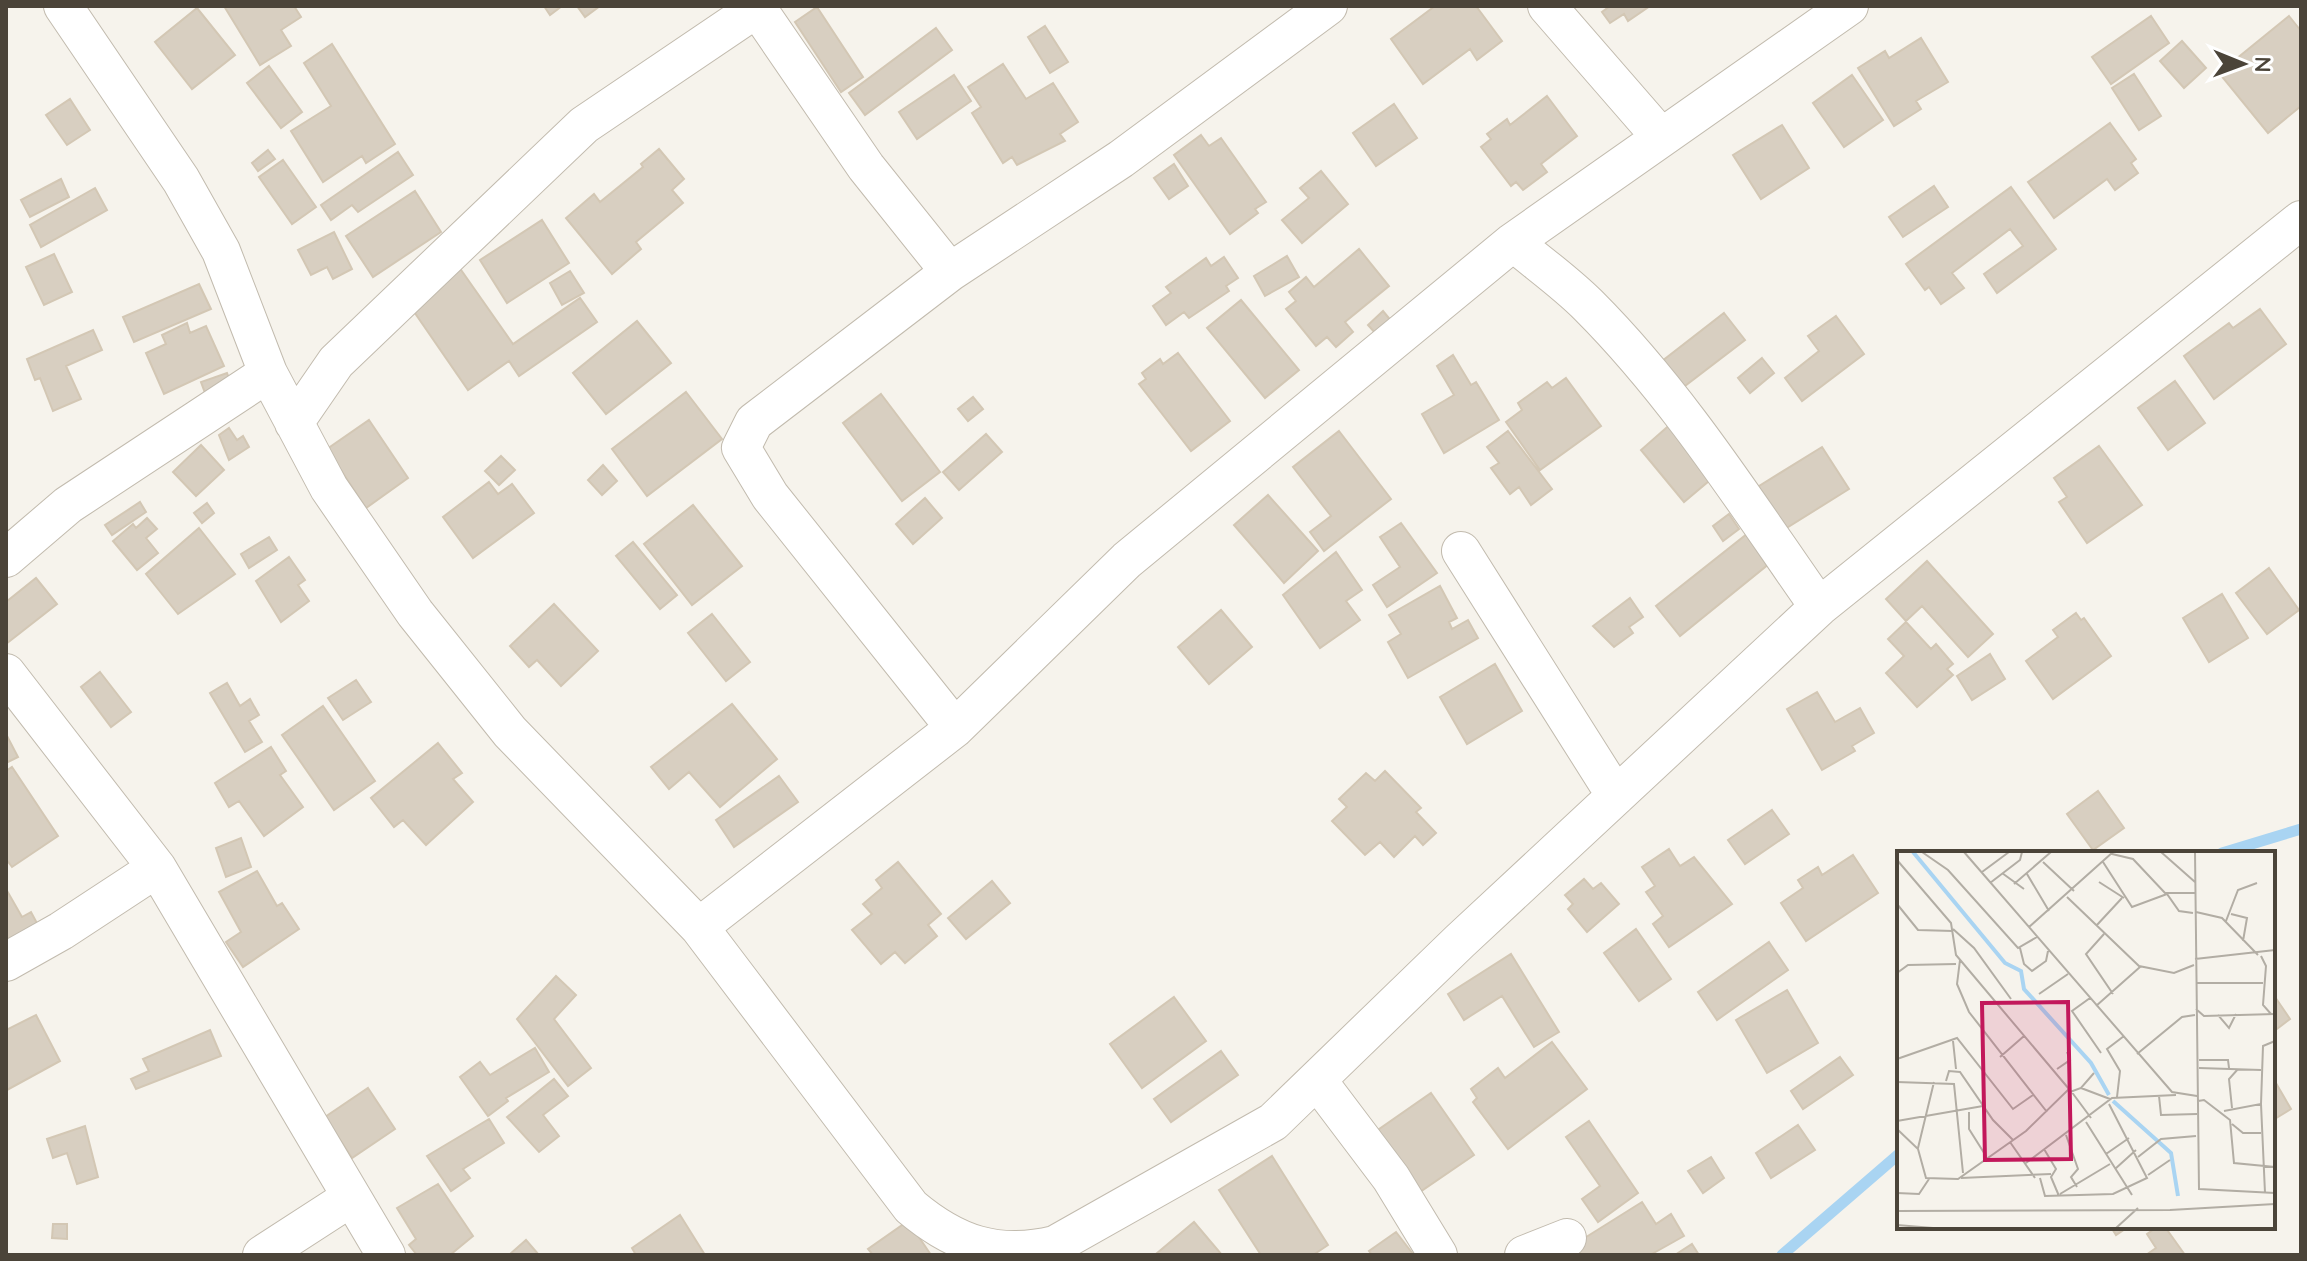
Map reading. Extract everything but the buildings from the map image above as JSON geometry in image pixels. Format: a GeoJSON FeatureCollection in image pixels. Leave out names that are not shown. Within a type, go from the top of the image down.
{"type":"FeatureCollection","features":[{"type":"Feature","properties":{"kind":"street"},"geometry":{"type":"LineString","coordinates":[[955,728],[770,496],[741,448],[754,422],[950,272],[1121,159],[1328,6]]}},
{"type":"Feature","properties":{"kind":"street"},"geometry":{"type":"LineString","coordinates":[[1547,6],[1660,136]]}},
{"type":"Feature","properties":{"kind":"street"},"geometry":{"type":"LineString","coordinates":[[699,927],[955,728],[1127,560],[1513,242],[1849,6]]}},
{"type":"Feature","properties":{"kind":"street"},"geometry":{"type":"LineString","coordinates":[[294,423],[336,362],[584,125],[759,7],[866,167],[950,272]]}},
{"type":"Feature","properties":{"kind":"street"},"geometry":{"type":"LineString","coordinates":[[68,8],[195,204],[221,251],[268,373],[294,423],[329,488],[406,601],[500,721],[699,927],[911,1207],[939,1231],[984,1251],[1021,1253],[1055,1245],[1273,1122],[1460,941],[1819,607],[2301,220]]}},
{"type":"Feature","properties":{"kind":"street"},"geometry":{"type":"LineString","coordinates":[[1513,242],[1586,303],[1680,409],[1819,607]]}},
{"type":"Feature","properties":{"kind":"street"},"geometry":{"type":"LineString","coordinates":[[6,558],[68,505],[268,373]]}},
{"type":"Feature","properties":{"kind":"street"},"geometry":{"type":"LineString","coordinates":[[1461,551],[1616,796]]}},
{"type":"Feature","properties":{"kind":"street"},"geometry":{"type":"LineString","coordinates":[[6,673],[157,868],[386,1255]]}},
{"type":"Feature","properties":{"kind":"street"},"geometry":{"type":"LineString","coordinates":[[6,962],[61,931],[157,868]]}},
{"type":"Feature","properties":{"kind":"street"},"geometry":{"type":"LineString","coordinates":[[1317,1080],[1391,1178],[1438,1255]]}},
{"type":"Feature","properties":{"kind":"street"},"geometry":{"type":"LineString","coordinates":[[262,1255],[350,1198]]}},
{"type":"Feature","properties":{"kind":"street"},"geometry":{"type":"LineString","coordinates":[[1524,1255],[1567,1238]]}},
{"type":"Feature","properties":{"kind":"waterway"},"geometry":{"type":"LineString","coordinates":[[2229,851],[2301,829]]}},
{"type":"Feature","properties":{"kind":"waterway"},"geometry":{"type":"LineString","coordinates":[[1782,1255],[1897,1156]]}}]}
